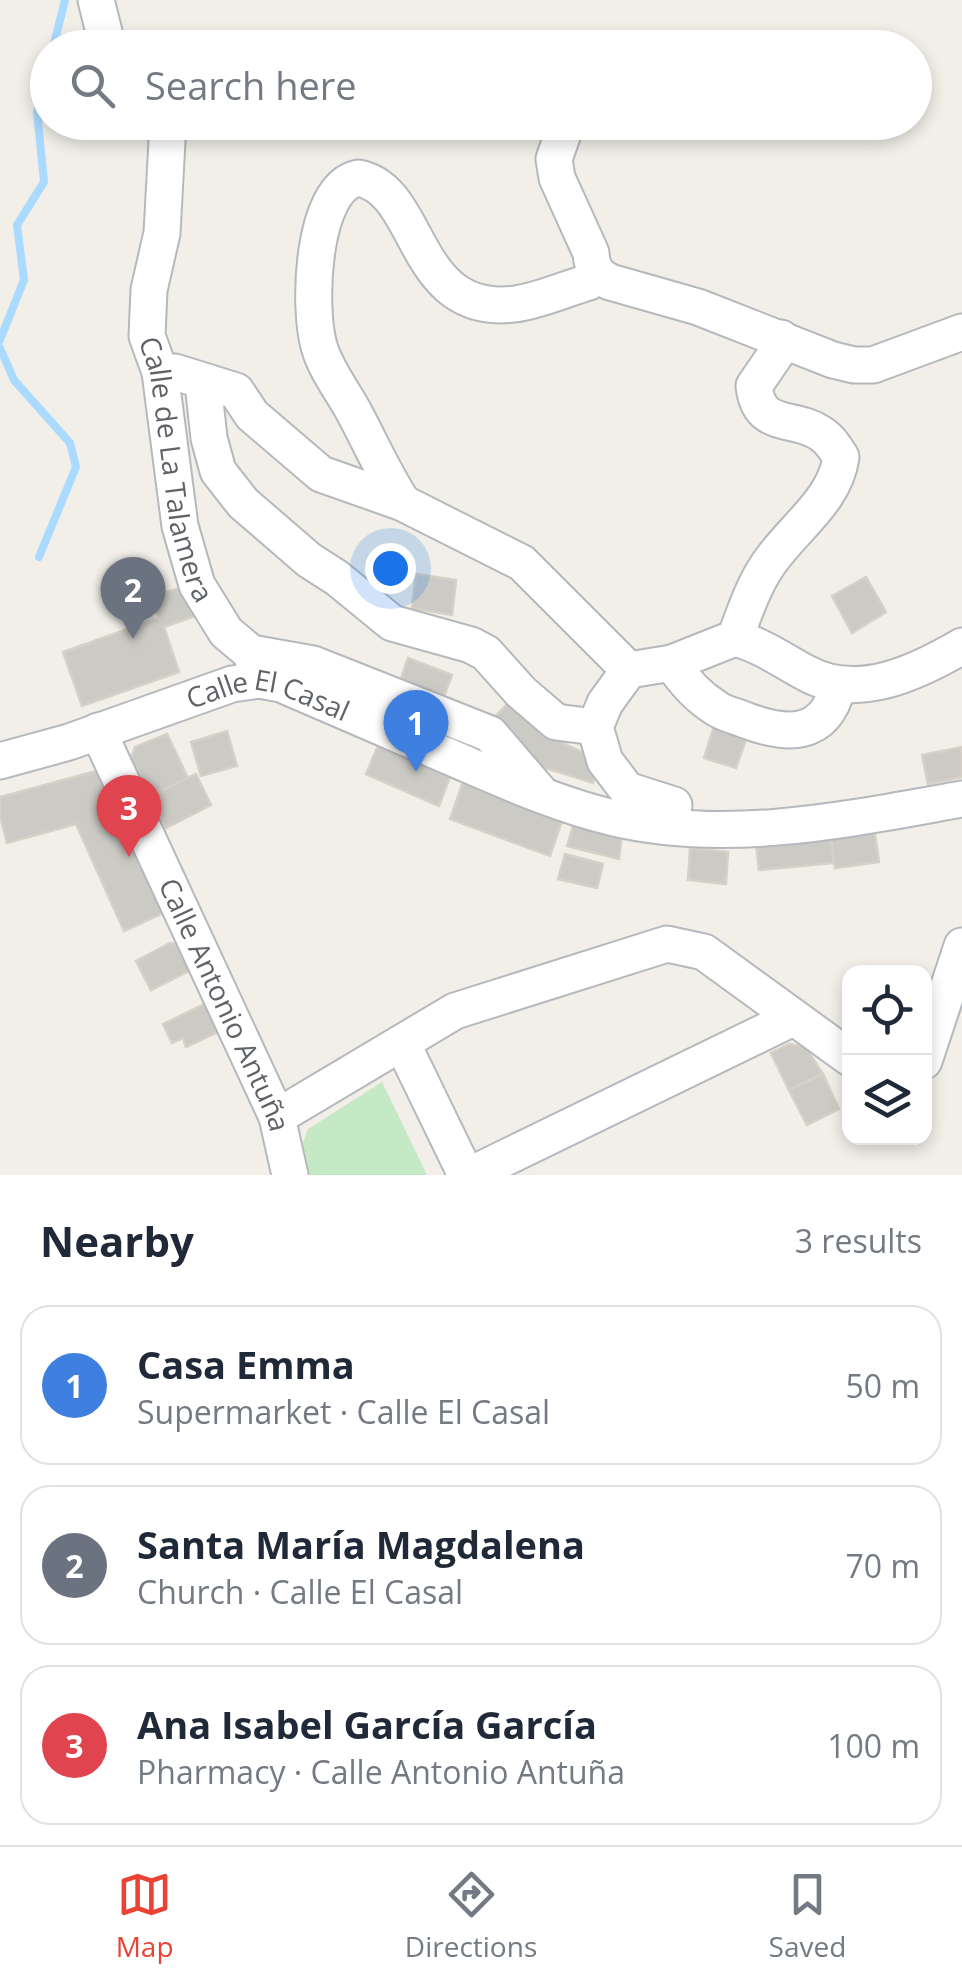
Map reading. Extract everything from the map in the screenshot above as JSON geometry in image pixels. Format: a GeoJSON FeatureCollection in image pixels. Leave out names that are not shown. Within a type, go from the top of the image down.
{"type":"FeatureCollection","features":[{"type":"Feature","properties":{"kind":"street"},"geometry":{"type":"LineString","coordinates":[[96,0],[104,30]]}},
{"type":"Feature","properties":{"kind":"street","name":"Calle de La Talamera"},"geometry":{"type":"LineString","coordinates":[[167,140],[162,233],[149,290],[146,336],[160,372],[180,526],[197,585],[226,632],[255,666]]}},
{"type":"Feature","properties":{"kind":"street"},"geometry":{"type":"LineString","coordinates":[[561,140],[554,159],[557,178],[598,275],[610,282],[672,299],[833,360],[873,364],[962,332]]}},
{"type":"Feature","properties":{"kind":"street"},"geometry":{"type":"LineString","coordinates":[[403,503],[319,349],[315,296],[318,243],[323,215],[341,184],[358,178],[382,187],[432,268],[451,289],[470,298],[514,304],[589,282],[598,275]]}},
{"type":"Feature","properties":{"kind":"street"},"geometry":{"type":"LineString","coordinates":[[735,638],[766,568],[802,521],[829,494],[839,476],[841,457],[818,431],[777,420],[763,411],[755,399],[754,386],[778,351],[781,338]]}},
{"type":"Feature","properties":{"kind":"street"},"geometry":{"type":"LineString","coordinates":[[160,372],[175,372],[236,391],[252,415],[321,474],[403,503],[522,563],[630,670]]}},
{"type":"Feature","properties":{"kind":"street"},"geometry":{"type":"LineString","coordinates":[[203,383],[209,438],[218,471],[243,503],[392,624],[486,652],[521,692],[556,722],[595,727]]}},
{"type":"Feature","properties":{"kind":"street"},"geometry":{"type":"LineString","coordinates":[[671,826],[674,805],[627,790],[605,761],[595,727],[604,702],[630,670],[672,663],[735,638],[750,642],[808,674],[838,686],[853,686],[930,664],[962,646]]}},
{"type":"Feature","properties":{"kind":"street"},"geometry":{"type":"LineString","coordinates":[[672,663],[683,680],[717,709],[772,730],[804,730],[827,712],[838,686]]}},
{"type":"Feature","properties":{"kind":"street","name":"Calle El Casal"},"geometry":{"type":"LineString","coordinates":[[0,762],[232,684],[255,666],[282,684],[546,798],[616,819],[728,829],[793,825],[962,798]]}},
{"type":"Feature","properties":{"kind":"street","name":"Calle Antonio Antuña"},"geometry":{"type":"LineString","coordinates":[[98,731],[277,1118],[290,1175]]}},
{"type":"Feature","properties":{"kind":"street"},"geometry":{"type":"LineString","coordinates":[[277,1118],[455,1011],[667,944],[704,952],[846,1055]]}},
{"type":"Feature","properties":{"kind":"street"},"geometry":{"type":"LineString","coordinates":[[926,1055],[962,946]]}},
{"type":"Feature","properties":{"kind":"street"},"geometry":{"type":"LineString","coordinates":[[402,1043],[468,1175],[793,1018]]}},
{"type":"Feature","properties":{"kind":"green space"},"geometry":{"type":"Polygon","coordinates":[[[382,1082],[427,1175],[310,1175],[303,1143],[308,1129],[382,1082]]]}},
{"type":"Feature","properties":{"kind":"building"},"geometry":{"type":"Polygon","coordinates":[[[416,574],[456,580],[452,615],[412,608],[416,574]]]}},
{"type":"Feature","properties":{"kind":"building"},"geometry":{"type":"Polygon","coordinates":[[[866,577],[886,612],[852,633],[832,596],[866,577]]]}},
{"type":"Feature","properties":{"kind":"building"},"geometry":{"type":"Polygon","coordinates":[[[185,586],[195,616],[164,627],[179,672],[82,706],[63,652],[159,618],[152,597],[185,586]]]}},
{"type":"Feature","properties":{"kind":"building"},"geometry":{"type":"Polygon","coordinates":[[[408,658],[452,675],[441,705],[398,688],[408,658]]]}},
{"type":"Feature","properties":{"kind":"building"},"geometry":{"type":"Polygon","coordinates":[[[512,699],[555,739],[598,760],[593,783],[530,763],[493,719],[512,699]]]}},
{"type":"Feature","properties":{"kind":"building"},"geometry":{"type":"Polygon","coordinates":[[[716,720],[749,731],[736,768],[704,758],[716,720]]]}},
{"type":"Feature","properties":{"kind":"building"},"geometry":{"type":"Polygon","coordinates":[[[227,731],[237,766],[201,776],[191,742],[227,731]]]}},
{"type":"Feature","properties":{"kind":"building"},"geometry":{"type":"Polygon","coordinates":[[[167,734],[188,778],[151,796],[131,758],[135,747],[167,734]]]}},
{"type":"Feature","properties":{"kind":"building"},"geometry":{"type":"Polygon","coordinates":[[[378,746],[450,777],[439,806],[366,774],[378,746]]]}},
{"type":"Feature","properties":{"kind":"building"},"geometry":{"type":"Polygon","coordinates":[[[962,747],[962,777],[928,784],[922,755],[962,747]]]}},
{"type":"Feature","properties":{"kind":"building"},"geometry":{"type":"Polygon","coordinates":[[[100,770],[168,911],[124,931],[76,824],[7,843],[0,816],[0,797],[100,770]]]}},
{"type":"Feature","properties":{"kind":"building"},"geometry":{"type":"Polygon","coordinates":[[[196,774],[211,805],[166,828],[151,796],[196,774]]]}},
{"type":"Feature","properties":{"kind":"building"},"geometry":{"type":"Polygon","coordinates":[[[463,782],[562,821],[550,856],[450,819],[463,782]]]}},
{"type":"Feature","properties":{"kind":"building"},"geometry":{"type":"Polygon","coordinates":[[[574,823],[622,834],[619,859],[567,846],[574,823]]]}},
{"type":"Feature","properties":{"kind":"building"},"geometry":{"type":"Polygon","coordinates":[[[874,828],[879,862],[835,868],[830,834],[874,828]]]}},
{"type":"Feature","properties":{"kind":"building"},"geometry":{"type":"Polygon","coordinates":[[[830,834],[834,863],[759,870],[756,844],[830,834]]]}},
{"type":"Feature","properties":{"kind":"building"},"geometry":{"type":"Polygon","coordinates":[[[690,848],[728,852],[726,884],[688,880],[690,848]]]}},
{"type":"Feature","properties":{"kind":"building"},"geometry":{"type":"Polygon","coordinates":[[[565,854],[603,864],[597,888],[558,879],[565,854]]]}},
{"type":"Feature","properties":{"kind":"building"},"geometry":{"type":"Polygon","coordinates":[[[170,943],[176,944],[189,971],[151,990],[136,961],[170,943]]]}},
{"type":"Feature","properties":{"kind":"building"},"geometry":{"type":"Polygon","coordinates":[[[205,1004],[218,1032],[186,1047],[183,1038],[172,1043],[163,1024],[205,1004]]]}},
{"type":"Feature","properties":{"kind":"building"},"geometry":{"type":"Polygon","coordinates":[[[789,1044],[805,1047],[823,1074],[789,1090],[771,1053],[789,1044]]]}},
{"type":"Feature","properties":{"kind":"building"},"geometry":{"type":"Polygon","coordinates":[[[823,1074],[839,1109],[807,1125],[789,1090],[823,1074]]]}},
{"type":"Feature","properties":{"kind":"waterway"},"geometry":{"type":"LineString","coordinates":[[58,30],[65,0]]}},
{"type":"Feature","properties":{"kind":"waterway"},"geometry":{"type":"LineString","coordinates":[[0,340],[24,280],[17,225],[44,182],[40,140]]}},
{"type":"Feature","properties":{"kind":"waterway"},"geometry":{"type":"LineString","coordinates":[[0,348],[14,380],[70,443],[76,467],[39,557]]}},
{"type":"Feature","properties":{"kind":"place","name":"Santa María Magdalena"},"geometry":{"type":"Point","coordinates":[133,639]}},
{"type":"Feature","properties":{"kind":"place","name":"Casa Emma"},"geometry":{"type":"Point","coordinates":[416,772]}},
{"type":"Feature","properties":{"kind":"place","name":"Ana Isabel García García"},"geometry":{"type":"Point","coordinates":[129,857]}}]}
